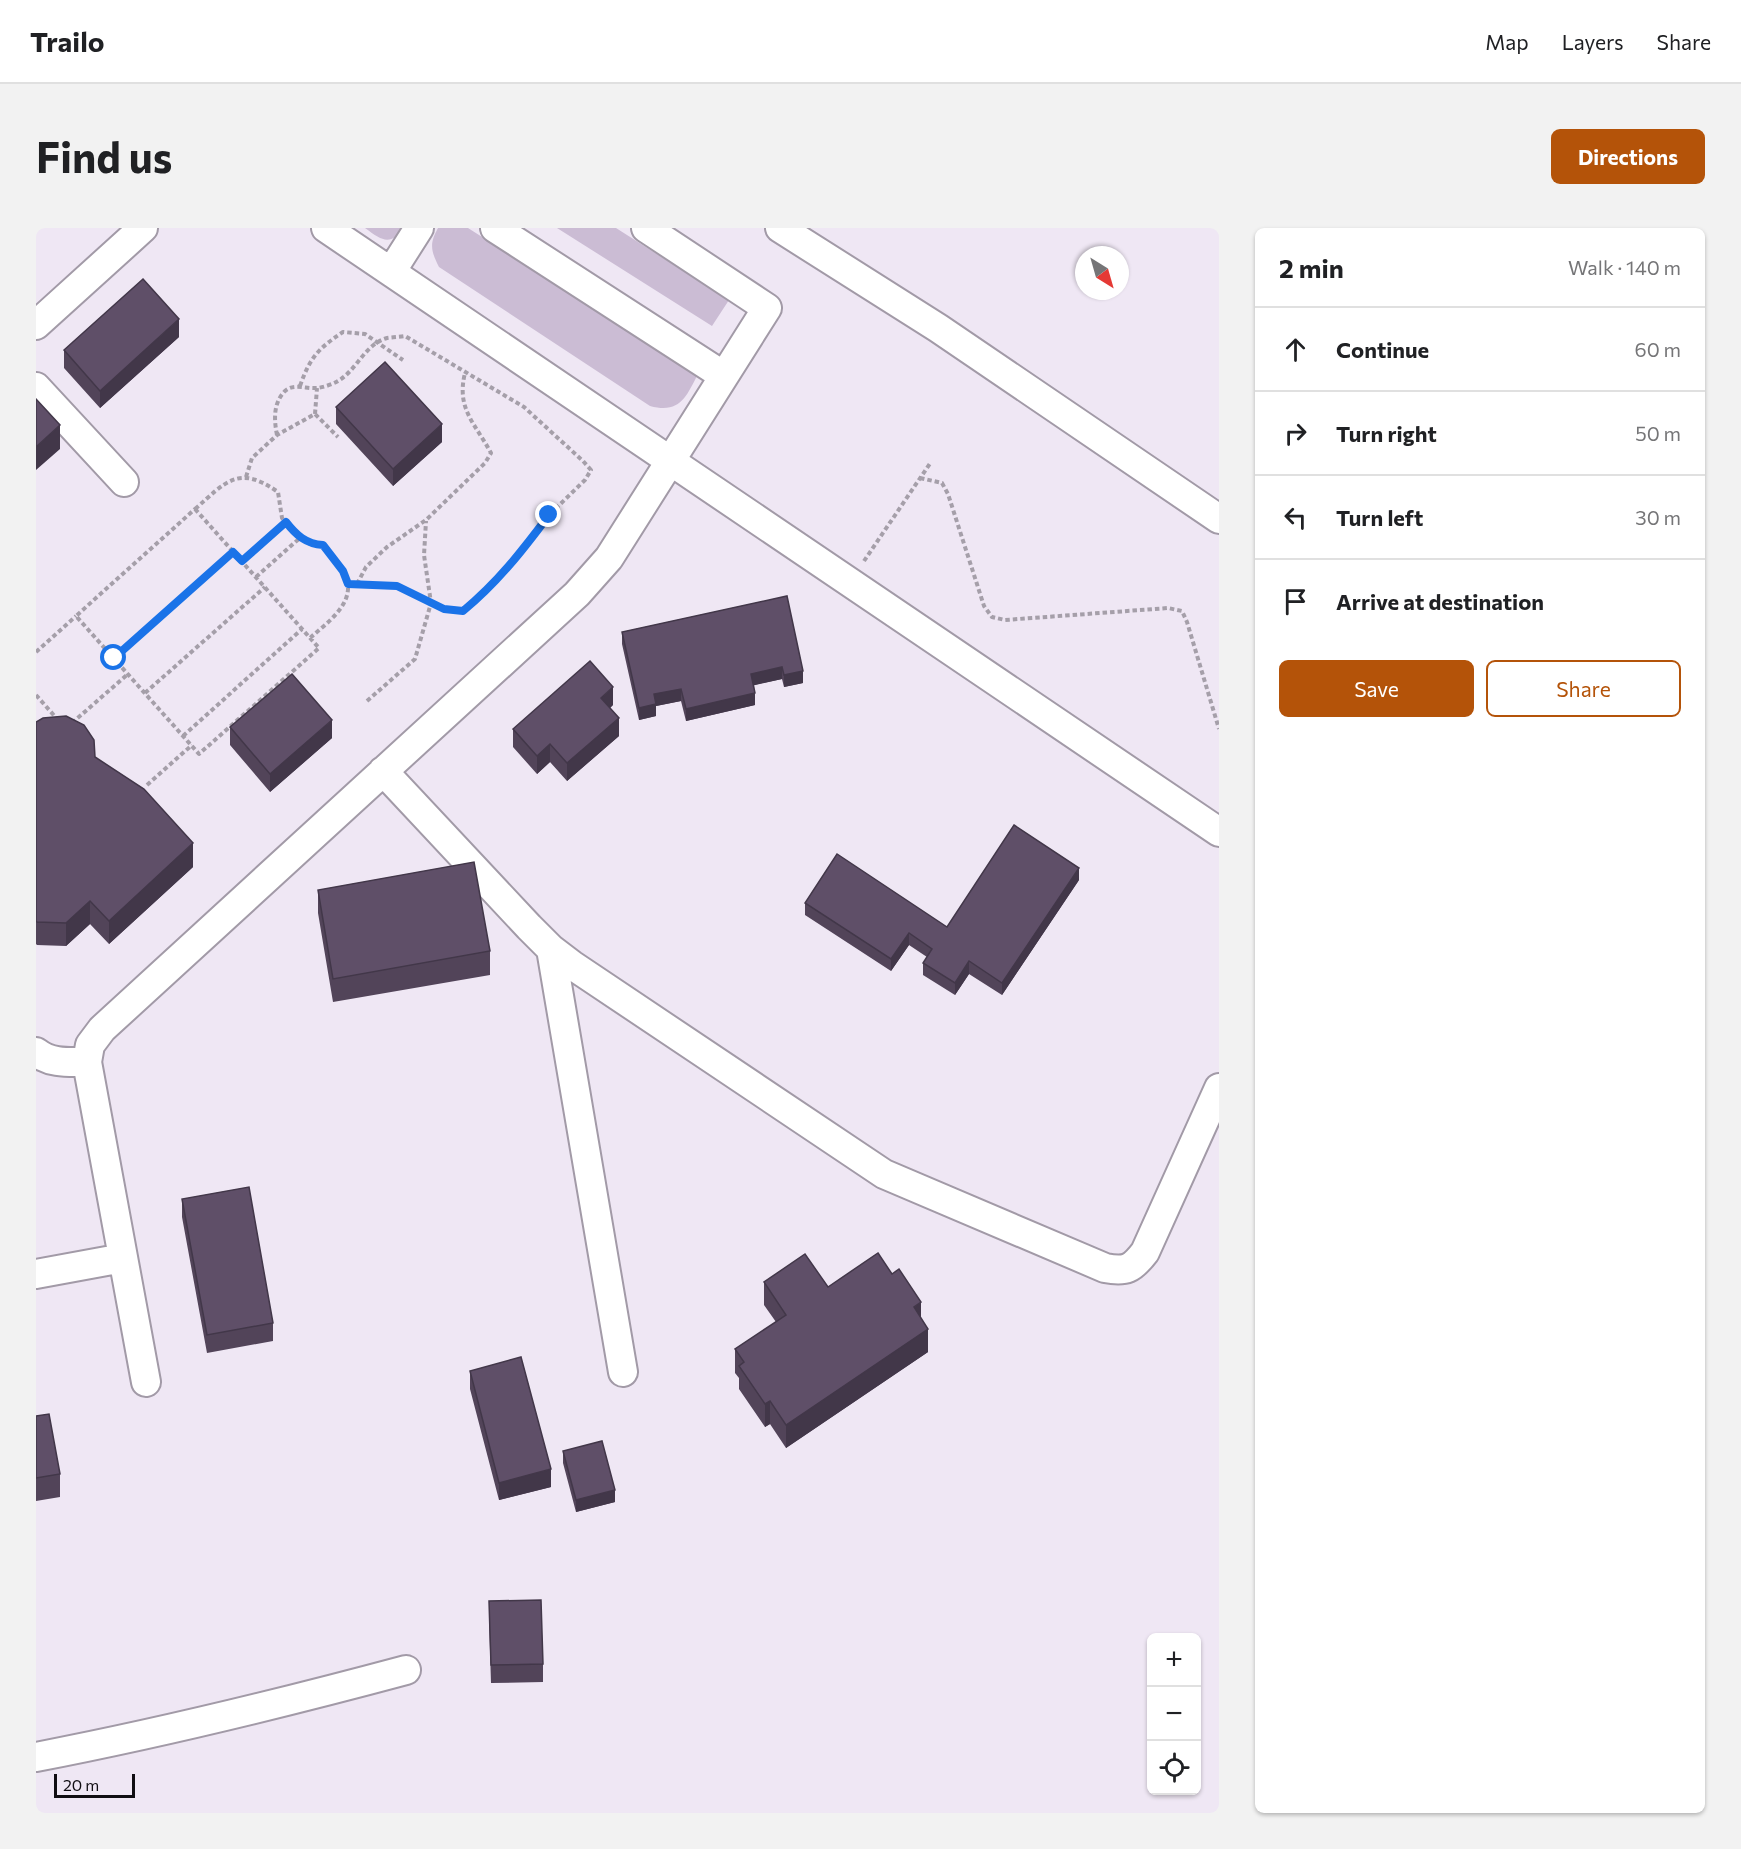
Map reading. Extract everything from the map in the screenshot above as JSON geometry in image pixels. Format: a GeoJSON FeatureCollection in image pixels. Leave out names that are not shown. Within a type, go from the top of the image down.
{"type":"FeatureCollection","features":[{"type":"Feature","properties":{"kind":"street"},"geometry":{"type":"LineString","coordinates":[[36,325],[143,228]]}},
{"type":"Feature","properties":{"kind":"street"},"geometry":{"type":"LineString","coordinates":[[326,228],[1219,832]]}},
{"type":"Feature","properties":{"kind":"street"},"geometry":{"type":"LineString","coordinates":[[391,272],[420,228]]}},
{"type":"Feature","properties":{"kind":"street"},"geometry":{"type":"LineString","coordinates":[[495,228],[724,376]]}},
{"type":"Feature","properties":{"kind":"street"},"geometry":{"type":"LineString","coordinates":[[146,1382],[87,1062],[90,1045],[102,1029],[577,594],[609,558],[767,308],[646,228]]}},
{"type":"Feature","properties":{"kind":"street"},"geometry":{"type":"LineString","coordinates":[[780,228],[938,328],[1219,519]]}},
{"type":"Feature","properties":{"kind":"street"},"geometry":{"type":"LineString","coordinates":[[36,387],[124,482]]}},
{"type":"Feature","properties":{"kind":"street"},"geometry":{"type":"LineString","coordinates":[[383,771],[551,948],[572,965],[884,1174],[1105,1268],[1121,1271],[1135,1264],[1145,1252],[1219,1088]]}},
{"type":"Feature","properties":{"kind":"street"},"geometry":{"type":"LineString","coordinates":[[551,948],[623,1372]]}},
{"type":"Feature","properties":{"kind":"street"},"geometry":{"type":"LineString","coordinates":[[36,1052],[44,1058],[64,1062],[87,1062]]}},
{"type":"Feature","properties":{"kind":"street"},"geometry":{"type":"LineString","coordinates":[[36,1274],[123,1258]]}},
{"type":"Feature","properties":{"kind":"street"},"geometry":{"type":"LineString","coordinates":[[36,1756],[134,1738],[258,1710],[406,1670]]}},
{"type":"Feature","properties":{"kind":"path"},"geometry":{"type":"LineString","coordinates":[[300,386],[306,370],[320,347],[344,332],[365,334],[403,360]]}},
{"type":"Feature","properties":{"kind":"path"},"geometry":{"type":"LineString","coordinates":[[277,435],[274,419],[278,402],[286,390],[300,386],[317,388],[338,381],[354,368],[366,351],[385,339],[405,336],[524,408],[591,470],[585,480],[549,515],[513,563],[463,611],[444,609],[397,586],[348,584]]}},
{"type":"Feature","properties":{"kind":"path"},"geometry":{"type":"LineString","coordinates":[[357,584],[366,567],[387,547],[426,520],[486,463],[491,453],[466,411],[461,389],[465,373]]}},
{"type":"Feature","properties":{"kind":"path"},"geometry":{"type":"LineString","coordinates":[[317,388],[315,414],[338,437]]}},
{"type":"Feature","properties":{"kind":"path"},"geometry":{"type":"LineString","coordinates":[[246,477],[252,458],[277,435],[315,414]]}},
{"type":"Feature","properties":{"kind":"path"},"geometry":{"type":"LineString","coordinates":[[851,582],[931,462]]}},
{"type":"Feature","properties":{"kind":"path"},"geometry":{"type":"LineString","coordinates":[[36,652],[229,480],[246,477],[262,481],[278,492],[282,518],[310,544],[323,545],[343,571],[348,584],[346,600],[339,613],[310,638]]}},
{"type":"Feature","properties":{"kind":"path"},"geometry":{"type":"LineString","coordinates":[[920,478],[942,483],[948,494],[984,606],[992,617],[1005,620],[1168,608],[1182,611],[1219,729]]}},
{"type":"Feature","properties":{"kind":"path"},"geometry":{"type":"LineString","coordinates":[[76,616],[199,754],[319,648],[195,509]]}},
{"type":"Feature","properties":{"kind":"path"},"geometry":{"type":"LineString","coordinates":[[367,701],[415,659],[431,603],[423,555],[426,520]]}},
{"type":"Feature","properties":{"kind":"path"},"geometry":{"type":"LineString","coordinates":[[242,561],[286,522]]}},
{"type":"Feature","properties":{"kind":"path"},"geometry":{"type":"LineString","coordinates":[[256,577],[301,537]]}},
{"type":"Feature","properties":{"kind":"path"},"geometry":{"type":"LineString","coordinates":[[114,658],[233,552]]}},
{"type":"Feature","properties":{"kind":"path"},"geometry":{"type":"LineString","coordinates":[[145,693],[265,587]]}},
{"type":"Feature","properties":{"kind":"path"},"geometry":{"type":"LineString","coordinates":[[183,736],[302,629]]}},
{"type":"Feature","properties":{"kind":"path"},"geometry":{"type":"LineString","coordinates":[[66,729],[128,675]]}},
{"type":"Feature","properties":{"kind":"path"},"geometry":{"type":"LineString","coordinates":[[36,695],[58,720]]}},
{"type":"Feature","properties":{"kind":"path"},"geometry":{"type":"LineString","coordinates":[[147,785],[192,745]]}},
{"type":"Feature","properties":{"kind":"shaded area"},"geometry":{"type":"Polygon","coordinates":[[[365,228],[407,228],[396,237],[386,240],[365,228]]]}},
{"type":"Feature","properties":{"kind":"shaded area"},"geometry":{"type":"Polygon","coordinates":[[[438,228],[468,228],[698,374],[690,390],[681,402],[668,408],[650,406],[439,267],[432,248],[438,228]]]}},
{"type":"Feature","properties":{"kind":"shaded area"},"geometry":{"type":"Polygon","coordinates":[[[557,228],[616,228],[729,300],[712,326],[557,228]]]}},
{"type":"Feature","properties":{"kind":"building"},"geometry":{"type":"Polygon","coordinates":[[[143,279],[179,319],[100,391],[64,350],[143,279]]]}},
{"type":"Feature","properties":{"kind":"building"},"geometry":{"type":"Polygon","coordinates":[[[385,362],[442,424],[393,469],[336,407],[385,362]]]}},
{"type":"Feature","properties":{"kind":"building"},"geometry":{"type":"Polygon","coordinates":[[[36,399],[60,425],[36,447],[36,399]]]}},
{"type":"Feature","properties":{"kind":"building"},"geometry":{"type":"Polygon","coordinates":[[[787,596],[803,671],[784,675],[782,667],[751,674],[755,693],[686,709],[681,689],[654,694],[656,704],[639,708],[622,632],[787,596]]]}},
{"type":"Feature","properties":{"kind":"building"},"geometry":{"type":"Polygon","coordinates":[[[590,661],[613,687],[601,698],[619,718],[567,763],[550,744],[537,756],[513,729],[590,661]]]}},
{"type":"Feature","properties":{"kind":"building"},"geometry":{"type":"Polygon","coordinates":[[[292,674],[332,720],[270,774],[230,727],[292,674]]]}},
{"type":"Feature","properties":{"kind":"building"},"geometry":{"type":"Polygon","coordinates":[[[66,716],[84,725],[94,740],[95,757],[144,789],[193,843],[109,921],[90,901],[66,923],[36,921],[36,722],[43,718],[66,716]]]}},
{"type":"Feature","properties":{"kind":"building"},"geometry":{"type":"Polygon","coordinates":[[[1014,825],[1079,868],[1002,983],[969,961],[955,983],[923,963],[932,949],[909,933],[891,959],[805,903],[837,854],[947,927],[1014,825]]]}},
{"type":"Feature","properties":{"kind":"building"},"geometry":{"type":"Polygon","coordinates":[[[474,862],[490,951],[333,979],[318,890],[474,862]]]}},
{"type":"Feature","properties":{"kind":"building"},"geometry":{"type":"Polygon","coordinates":[[[249,1187],[273,1323],[207,1335],[182,1199],[249,1187]]]}},
{"type":"Feature","properties":{"kind":"building"},"geometry":{"type":"Polygon","coordinates":[[[878,1253],[892,1274],[899,1269],[921,1302],[914,1307],[928,1329],[786,1425],[770,1401],[765,1404],[739,1366],[744,1362],[735,1349],[786,1315],[764,1282],[805,1254],[828,1287],[878,1253]]]}},
{"type":"Feature","properties":{"kind":"building"},"geometry":{"type":"Polygon","coordinates":[[[521,1357],[551,1469],[499,1483],[470,1371],[521,1357]]]}},
{"type":"Feature","properties":{"kind":"building"},"geometry":{"type":"Polygon","coordinates":[[[49,1414],[60,1474],[36,1478],[36,1416],[49,1414]]]}},
{"type":"Feature","properties":{"kind":"building"},"geometry":{"type":"Polygon","coordinates":[[[602,1441],[615,1490],[576,1500],[563,1451],[602,1441]]]}},
{"type":"Feature","properties":{"kind":"building"},"geometry":{"type":"Polygon","coordinates":[[[541,1600],[543,1664],[491,1665],[489,1601],[541,1600]]]}},
{"type":"Feature","properties":{"kind":"route"},"geometry":{"type":"LineString","coordinates":[[114,658],[233,552],[242,561],[286,522],[293,531],[310,544],[323,545],[343,571],[348,584],[397,586],[444,609],[463,611],[513,563],[549,515]]}}]}
